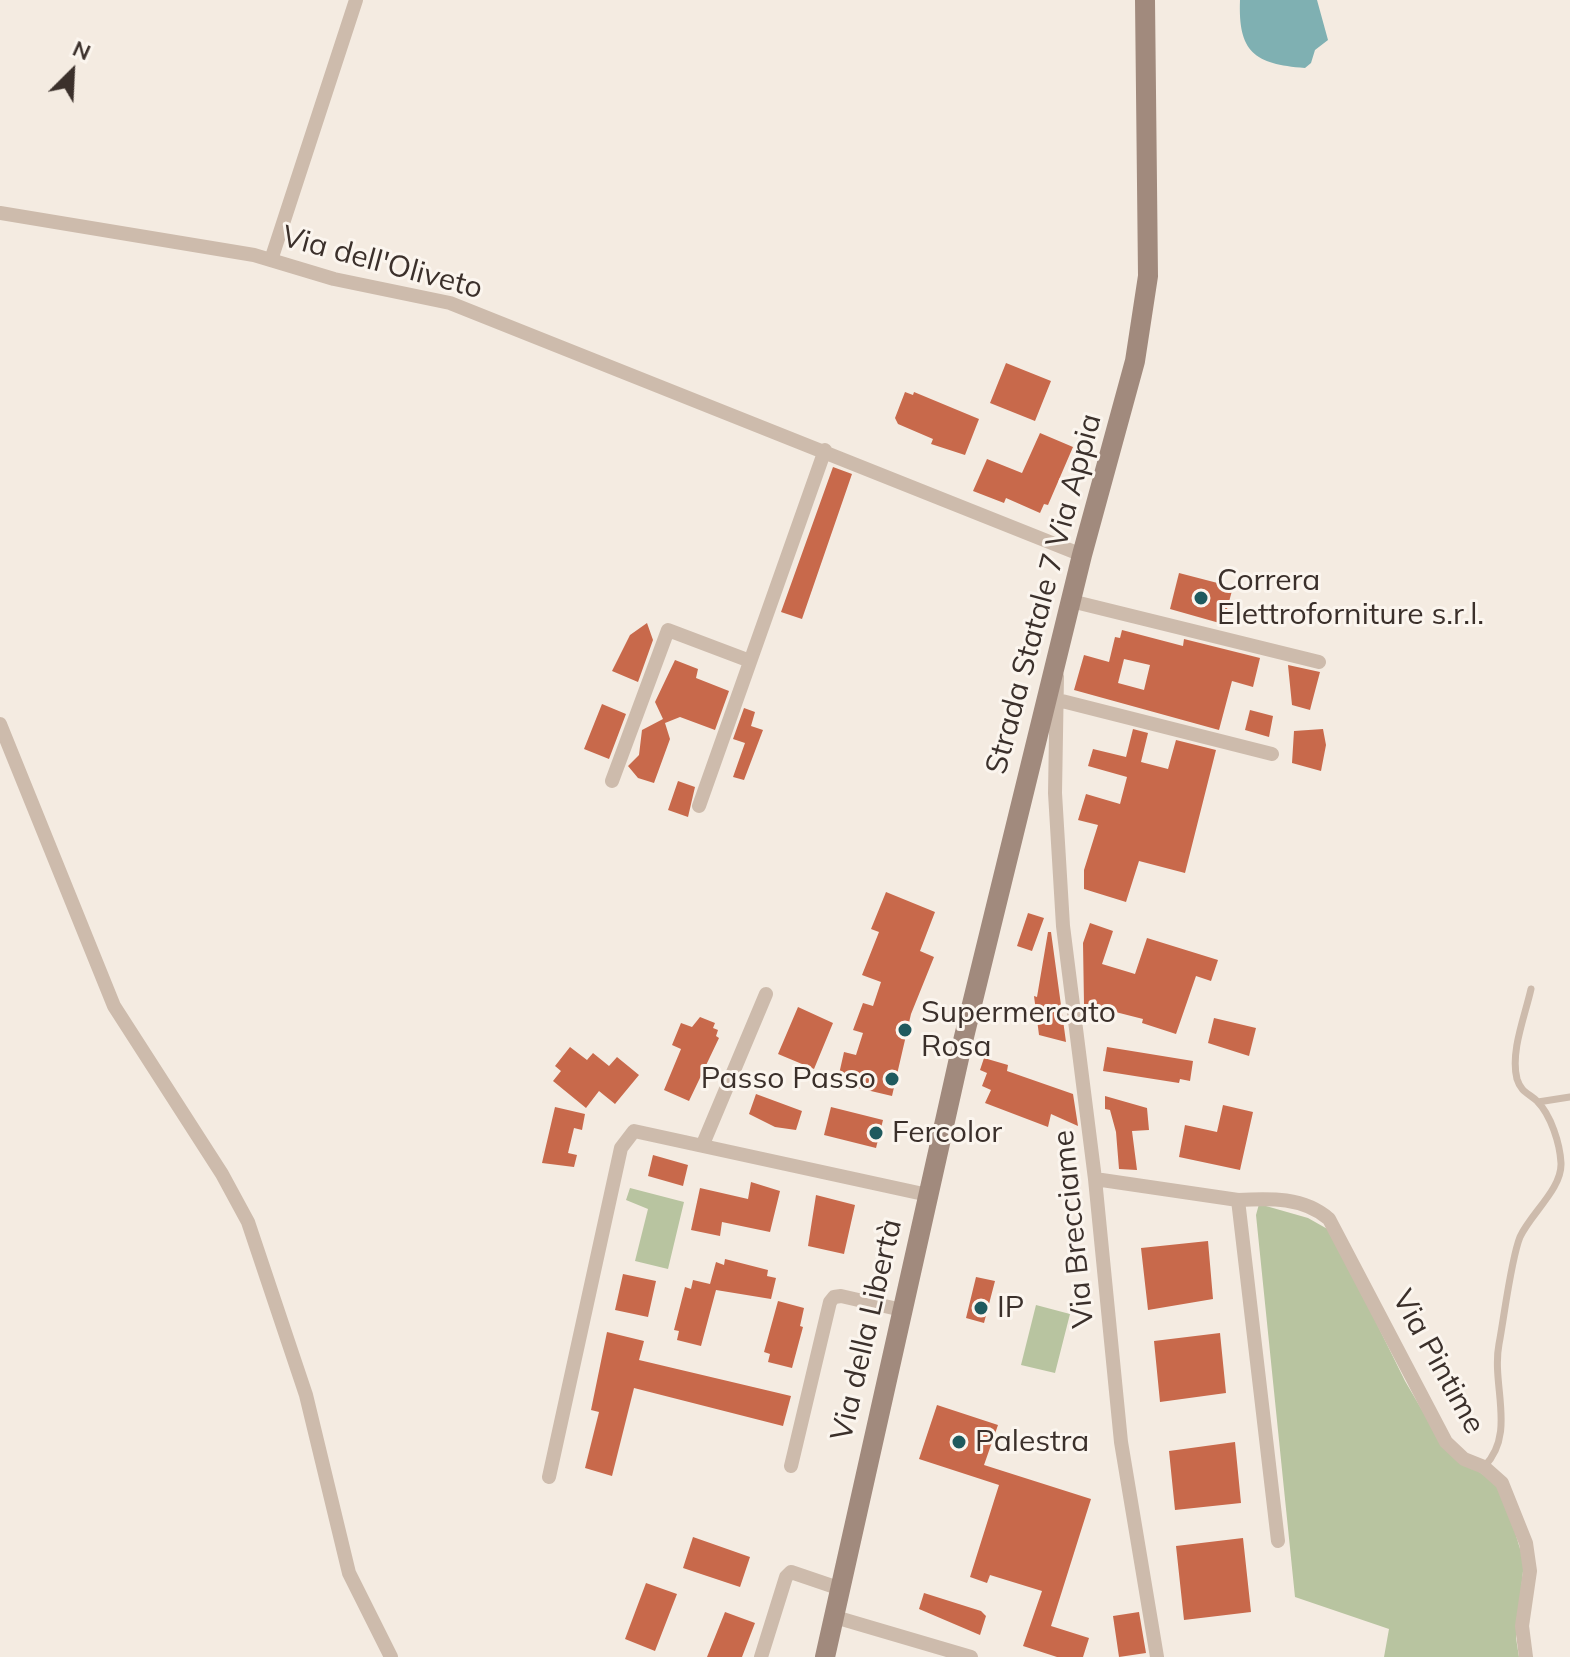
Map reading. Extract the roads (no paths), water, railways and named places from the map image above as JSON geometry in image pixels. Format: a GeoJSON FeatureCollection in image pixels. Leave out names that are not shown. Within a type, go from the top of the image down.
{"type":"FeatureCollection","features":[{"type":"Feature","properties":{"kind":"main road","name":"Strada Statale 7 Via Appia"},"geometry":{"type":"LineString","coordinates":[[928,1195],[1024,788],[1082,555],[1135,361],[1148,276],[1145,0]]}},
{"type":"Feature","properties":{"kind":"main road","name":"Via della Libertà"},"geometry":{"type":"LineString","coordinates":[[825,1657],[928,1195]]}},
{"type":"Feature","properties":{"kind":"street"},"geometry":{"type":"LineString","coordinates":[[271,260],[356,0]]}},
{"type":"Feature","properties":{"kind":"street","name":"Via dell'Oliveto"},"geometry":{"type":"LineString","coordinates":[[0,213],[271,260],[334,279],[450,303],[1082,555]]}},
{"type":"Feature","properties":{"kind":"street"},"geometry":{"type":"LineString","coordinates":[[699,806],[825,450]]}},
{"type":"Feature","properties":{"kind":"street"},"geometry":{"type":"LineString","coordinates":[[1071,601],[1319,662]]}},
{"type":"Feature","properties":{"kind":"street"},"geometry":{"type":"LineString","coordinates":[[612,781],[668,630],[750,661]]}},
{"type":"Feature","properties":{"kind":"street","name":"Via Brecciame"},"geometry":{"type":"LineString","coordinates":[[1056,665],[1055,793],[1063,926],[1095,1179],[1121,1442],[1157,1657]]}},
{"type":"Feature","properties":{"kind":"street"},"geometry":{"type":"LineString","coordinates":[[1058,700],[1272,754]]}},
{"type":"Feature","properties":{"kind":"street"},"geometry":{"type":"LineString","coordinates":[[0,724],[114,1006],[222,1174],[248,1222],[306,1395],[349,1573],[391,1657]]}},
{"type":"Feature","properties":{"kind":"street"},"geometry":{"type":"LineString","coordinates":[[1024,788],[1044,780],[1055,793]]}},
{"type":"Feature","properties":{"kind":"street"},"geometry":{"type":"LineString","coordinates":[[703,1144],[766,994]]}},
{"type":"Feature","properties":{"kind":"street","name":"Via della Libertà"},"geometry":{"type":"LineString","coordinates":[[549,1477],[621,1148],[634,1131],[928,1195]]}},
{"type":"Feature","properties":{"kind":"street","name":"Via Pintime"},"geometry":{"type":"LineString","coordinates":[[1095,1179],[1238,1200],[1270,1198],[1314,1207],[1329,1219],[1351,1255],[1397,1354],[1446,1442],[1464,1459],[1484,1467],[1502,1483],[1526,1543],[1530,1571],[1522,1626],[1526,1657]]}},
{"type":"Feature","properties":{"kind":"street"},"geometry":{"type":"LineString","coordinates":[[1238,1200],[1278,1541]]}},
{"type":"Feature","properties":{"kind":"street"},"geometry":{"type":"LineString","coordinates":[[791,1466],[830,1302],[834,1297],[841,1296],[902,1310]]}},
{"type":"Feature","properties":{"kind":"street"},"geometry":{"type":"LineString","coordinates":[[761,1657],[786,1577],[791,1572],[841,1589]]}},
{"type":"Feature","properties":{"kind":"street"},"geometry":{"type":"LineString","coordinates":[[835,1617],[971,1657]]}},
{"type":"Feature","properties":{"kind":"lane"},"geometry":{"type":"LineString","coordinates":[[1484,1467],[1497,1448],[1503,1430],[1498,1398],[1498,1349],[1519,1239],[1560,1177],[1561,1161],[1551,1121],[1538,1102],[1522,1091],[1515,1061],[1531,989]]}},
{"type":"Feature","properties":{"kind":"lane"},"geometry":{"type":"LineString","coordinates":[[1538,1102],[1570,1097]]}},
{"type":"Feature","properties":{"kind":"water"},"geometry":{"type":"Polygon","coordinates":[[[1240,0],[1317,0],[1328,40],[1315,50],[1311,63],[1305,68],[1261,58],[1246,43],[1242,32],[1240,0]]]}},
{"type":"Feature","properties":{"kind":"place","name":"Correra Elettroforniture s.r.l."},"geometry":{"type":"Point","coordinates":[1201,598]}},
{"type":"Feature","properties":{"kind":"place","name":"Supermercato Rosa"},"geometry":{"type":"Point","coordinates":[905,1030]}},
{"type":"Feature","properties":{"kind":"place","name":"Passo Passo"},"geometry":{"type":"Point","coordinates":[892,1079]}},
{"type":"Feature","properties":{"kind":"place","name":"Fercolor"},"geometry":{"type":"Point","coordinates":[876,1133]}},
{"type":"Feature","properties":{"kind":"place","name":"IP"},"geometry":{"type":"Point","coordinates":[981,1308]}},
{"type":"Feature","properties":{"kind":"place","name":"Palestra"},"geometry":{"type":"Point","coordinates":[959,1442]}}]}
